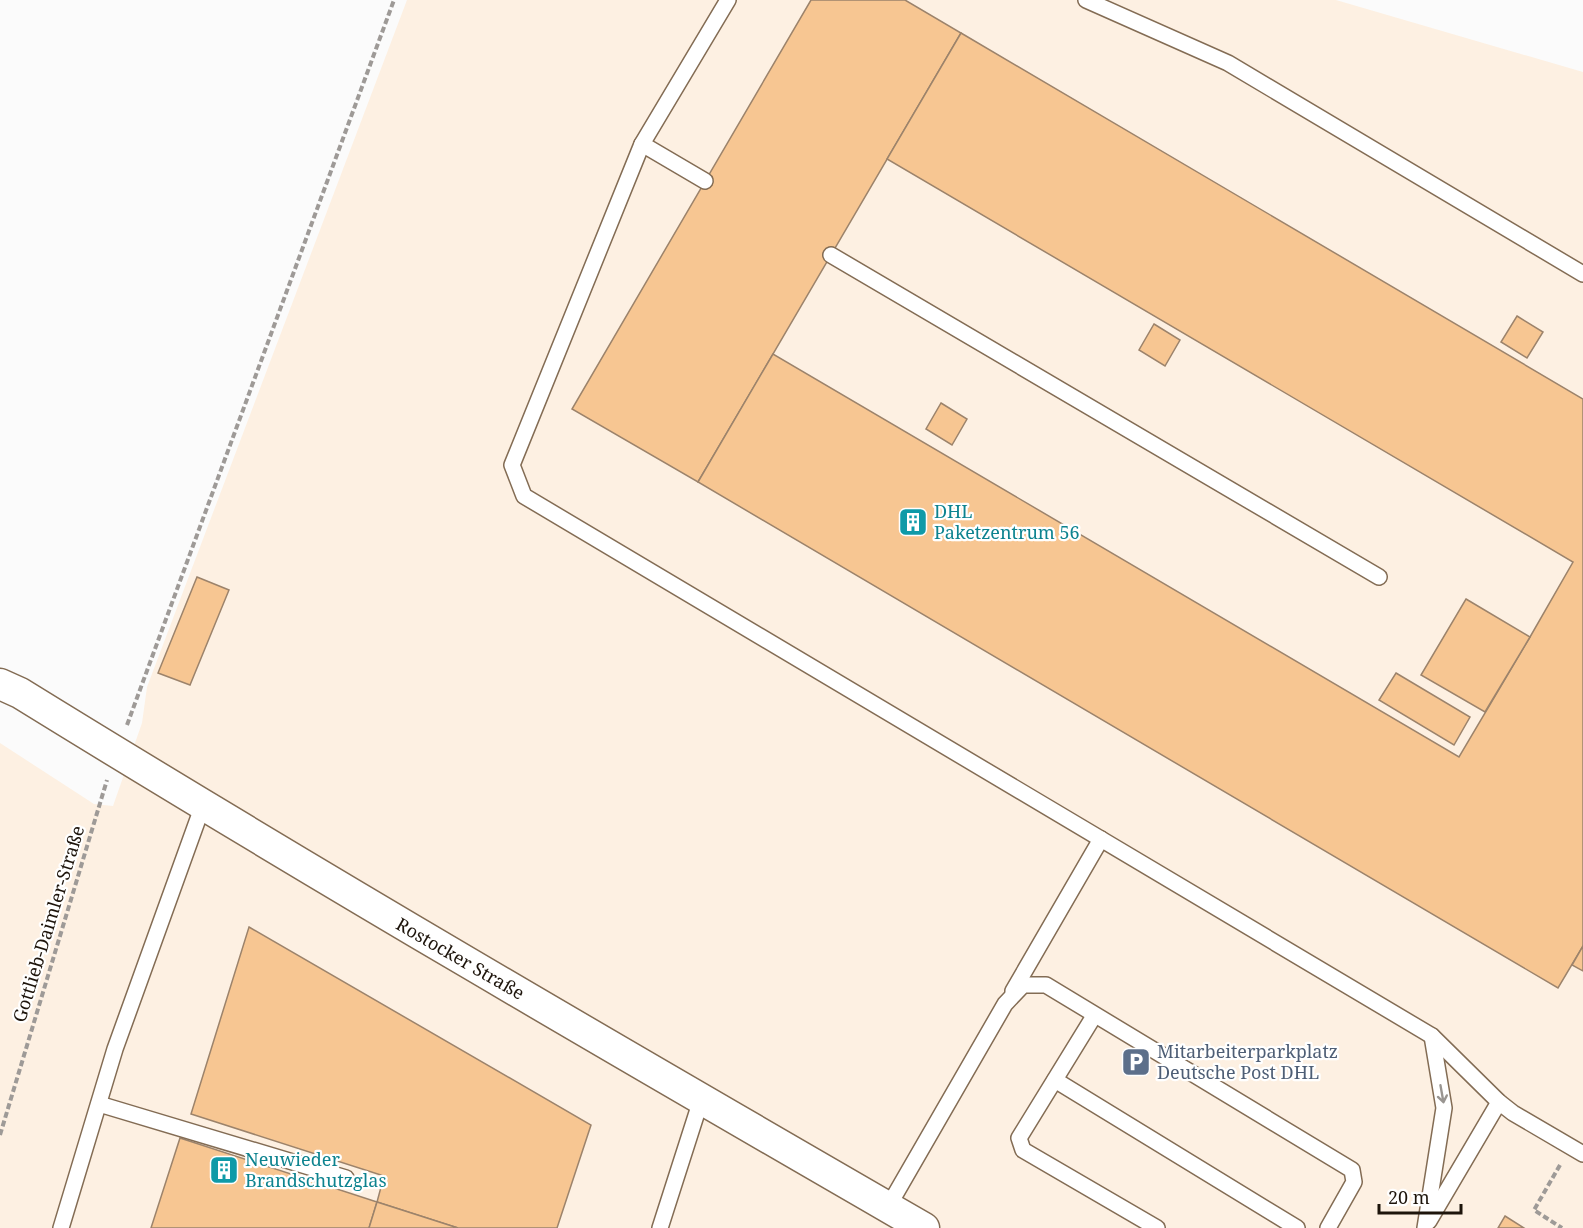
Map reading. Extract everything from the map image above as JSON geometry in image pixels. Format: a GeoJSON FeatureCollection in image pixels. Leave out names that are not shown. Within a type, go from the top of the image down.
{"type":"FeatureCollection","features":[{"type":"Feature","properties":{"kind":"street","name":"Rostocker Straße"},"geometry":{"type":"LineString","coordinates":[[0,684],[20,693],[374,909],[924,1228]]}},
{"type":"Feature","properties":{"kind":"lane"},"geometry":{"type":"LineString","coordinates":[[728,0],[642,144],[512,465],[524,495],[1432,1036],[1499,1102],[1513,1113],[1577,1151]]}},
{"type":"Feature","properties":{"kind":"lane"},"geometry":{"type":"LineString","coordinates":[[1086,0],[1228,63],[1583,274]]}},
{"type":"Feature","properties":{"kind":"lane"},"geometry":{"type":"LineString","coordinates":[[642,144],[705,181]]}},
{"type":"Feature","properties":{"kind":"lane"},"geometry":{"type":"LineString","coordinates":[[831,255],[1379,577]]}},
{"type":"Feature","properties":{"kind":"lane"},"geometry":{"type":"LineString","coordinates":[[61,1228],[115,1049],[203,805]]}},
{"type":"Feature","properties":{"kind":"lane"},"geometry":{"type":"LineString","coordinates":[[888,1207],[1101,839]]}},
{"type":"Feature","properties":{"kind":"lane"},"geometry":{"type":"LineString","coordinates":[[1005,1004],[1023,985],[1046,985],[1352,1170],[1354,1182],[1328,1228]]}},
{"type":"Feature","properties":{"kind":"lane"},"geometry":{"type":"LineString","coordinates":[[1094,1016],[1020,1138],[1023,1150],[1157,1228]]}},
{"type":"Feature","properties":{"kind":"lane"},"geometry":{"type":"LineString","coordinates":[[1425,1228],[1444,1108],[1432,1036]]}},
{"type":"Feature","properties":{"kind":"lane"},"geometry":{"type":"LineString","coordinates":[[1055,1080],[1297,1228]]}},
{"type":"Feature","properties":{"kind":"lane"},"geometry":{"type":"LineString","coordinates":[[660,1228],[701,1100]]}},
{"type":"Feature","properties":{"kind":"lane"},"geometry":{"type":"LineString","coordinates":[[1425,1228],[1499,1102]]}},
{"type":"Feature","properties":{"kind":"lane"},"geometry":{"type":"LineString","coordinates":[[99,1104],[346,1178]]}},
{"type":"Feature","properties":{"kind":"path","name":"Gottlieb-Daimler-Straße"},"geometry":{"type":"LineString","coordinates":[[0,1135],[103,790],[394,0]]}},
{"type":"Feature","properties":{"kind":"path"},"geometry":{"type":"LineString","coordinates":[[1562,1228],[1534,1210],[1577,1151]]}},
{"type":"Feature","properties":{"kind":"shaded area"},"geometry":{"type":"Polygon","coordinates":[[[407,0],[1336,0],[1583,72],[1583,1228],[0,1228],[0,743],[94,804],[113,806],[142,723],[147,687],[407,0]]]}},
{"type":"Feature","properties":{"kind":"building"},"geometry":{"type":"Polygon","coordinates":[[[811,0],[905,0],[961,33],[698,482],[572,409],[811,0]]]}},
{"type":"Feature","properties":{"kind":"building","name":"DHL Paketzentrum 56"},"geometry":{"type":"Polygon","coordinates":[[[961,33],[1583,399],[1583,946],[1558,988],[698,482],[773,354],[1459,757],[1530,637],[1573,562],[887,159],[961,33]]]}},
{"type":"Feature","properties":{"kind":"building"},"geometry":{"type":"Polygon","coordinates":[[[1517,316],[1543,332],[1527,358],[1501,342],[1517,316]]]}},
{"type":"Feature","properties":{"kind":"building"},"geometry":{"type":"Polygon","coordinates":[[[1154,324],[1180,340],[1165,366],[1139,350],[1154,324]]]}},
{"type":"Feature","properties":{"kind":"building"},"geometry":{"type":"Polygon","coordinates":[[[941,403],[967,419],[952,445],[926,429],[941,403]]]}},
{"type":"Feature","properties":{"kind":"building"},"geometry":{"type":"Polygon","coordinates":[[[197,577],[229,590],[190,685],[158,673],[197,577]]]}},
{"type":"Feature","properties":{"kind":"building"},"geometry":{"type":"Polygon","coordinates":[[[1466,599],[1530,637],[1485,712],[1421,675],[1466,599]]]}},
{"type":"Feature","properties":{"kind":"building"},"geometry":{"type":"Polygon","coordinates":[[[1396,673],[1470,717],[1454,745],[1379,700],[1396,673]]]}},
{"type":"Feature","properties":{"kind":"building"},"geometry":{"type":"Polygon","coordinates":[[[249,927],[591,1125],[557,1228],[458,1228],[377,1202],[384,1176],[191,1114],[249,927]]]}},
{"type":"Feature","properties":{"kind":"building"},"geometry":{"type":"Polygon","coordinates":[[[1583,946],[1583,971],[1572,965],[1583,946]]]}},
{"type":"Feature","properties":{"kind":"building","name":"Neuwieder Brandschutzglas"},"geometry":{"type":"Polygon","coordinates":[[[180,1138],[377,1202],[369,1228],[151,1228],[180,1138]]]}},
{"type":"Feature","properties":{"kind":"building"},"geometry":{"type":"Polygon","coordinates":[[[377,1202],[458,1228],[369,1228],[377,1202]]]}},
{"type":"Feature","properties":{"kind":"building"},"geometry":{"type":"Polygon","coordinates":[[[1505,1216],[1524,1228],[1498,1228],[1505,1216]]]}},
{"type":"Feature","properties":{"kind":"place","name":"DHL Paketzentrum 56"},"geometry":{"type":"Point","coordinates":[913,522]}},
{"type":"Feature","properties":{"kind":"place","name":"Mitarbeiterparkplatz Deutsche Post DHL"},"geometry":{"type":"Point","coordinates":[1136,1062]}},
{"type":"Feature","properties":{"kind":"place","name":"Neuwieder Brandschutzglas"},"geometry":{"type":"Point","coordinates":[224,1170]}}]}
